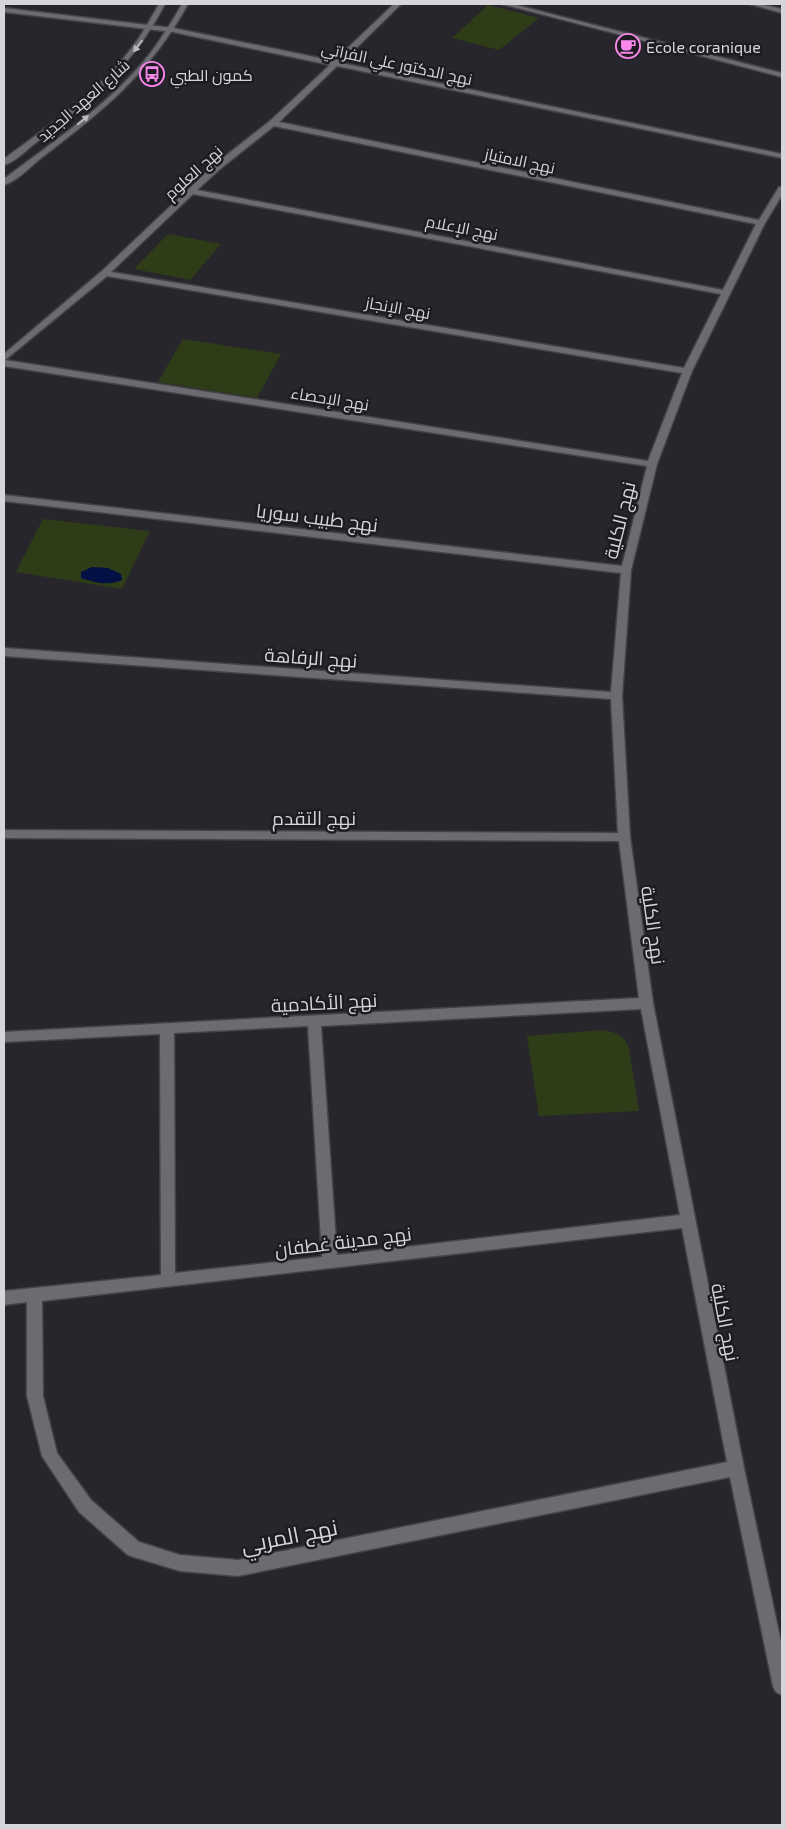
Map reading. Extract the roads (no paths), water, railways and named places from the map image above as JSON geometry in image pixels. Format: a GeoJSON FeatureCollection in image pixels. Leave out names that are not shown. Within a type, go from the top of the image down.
{"type":"FeatureCollection","features":[{"type":"Feature","properties":{"kind":"street","name":"شارع العهد الجديد"},"geometry":{"type":"LineString","coordinates":[[4,163],[102,85],[137,49],[152,27],[162,4]]}},
{"type":"Feature","properties":{"kind":"street","name":"شارع العهد الجديد"},"geometry":{"type":"LineString","coordinates":[[4,183],[128,83],[173,30],[185,4]]}},
{"type":"Feature","properties":{"kind":"street","name":"نهج العلوم"},"geometry":{"type":"LineString","coordinates":[[4,358],[106,273],[217,167],[273,124],[398,4]]}},
{"type":"Feature","properties":{"kind":"street"},"geometry":{"type":"LineString","coordinates":[[504,4],[544,11],[782,75]]}},
{"type":"Feature","properties":{"kind":"street"},"geometry":{"type":"LineString","coordinates":[[754,4],[782,11]]}},
{"type":"Feature","properties":{"kind":"street","name":"نهج الدكتور علي الفراتي"},"geometry":{"type":"LineString","coordinates":[[4,10],[173,30],[782,156]]}},
{"type":"Feature","properties":{"kind":"street","name":"نهج الامتياز"},"geometry":{"type":"LineString","coordinates":[[273,124],[761,223]]}},
{"type":"Feature","properties":{"kind":"street","name":"نهج الكلية"},"geometry":{"type":"LineString","coordinates":[[782,189],[761,223],[686,371],[652,464],[626,570],[616,696],[624,837],[646,1003],[736,1468],[782,1686]]}},
{"type":"Feature","properties":{"kind":"street","name":"نهج الإعلام"},"geometry":{"type":"LineString","coordinates":[[191,191],[727,292]]}},
{"type":"Feature","properties":{"kind":"street","name":"نهج الإنجاز"},"geometry":{"type":"LineString","coordinates":[[106,273],[686,371]]}},
{"type":"Feature","properties":{"kind":"street","name":"نهج الإحصاء"},"geometry":{"type":"LineString","coordinates":[[4,363],[652,464]]}},
{"type":"Feature","properties":{"kind":"street","name":"نهج طبيب سوريا"},"geometry":{"type":"LineString","coordinates":[[4,498],[626,570]]}},
{"type":"Feature","properties":{"kind":"street","name":"نهج الرفاهة"},"geometry":{"type":"LineString","coordinates":[[4,652],[616,696]]}},
{"type":"Feature","properties":{"kind":"street","name":"نهج التقدم"},"geometry":{"type":"LineString","coordinates":[[4,834],[624,837]]}},
{"type":"Feature","properties":{"kind":"street","name":"نهج الأكادمية"},"geometry":{"type":"LineString","coordinates":[[4,1037],[646,1003]]}},
{"type":"Feature","properties":{"kind":"street"},"geometry":{"type":"LineString","coordinates":[[314,1021],[330,1263]]}},
{"type":"Feature","properties":{"kind":"street"},"geometry":{"type":"LineString","coordinates":[[167,1028],[168,1281]]}},
{"type":"Feature","properties":{"kind":"street","name":"نهج مدينة غطفان"},"geometry":{"type":"LineString","coordinates":[[4,1298],[330,1263],[688,1221]]}},
{"type":"Feature","properties":{"kind":"street","name":"نهج المربي"},"geometry":{"type":"LineString","coordinates":[[34,1294],[35,1396],[50,1456],[85,1506],[134,1549],[180,1563],[238,1568],[736,1468]]}},
{"type":"Feature","properties":{"kind":"place","name":"Ecole coranique"},"geometry":{"type":"Point","coordinates":[628,46]}},
{"type":"Feature","properties":{"kind":"place","name":"كمون الطبي"},"geometry":{"type":"Point","coordinates":[152,74]}}]}
